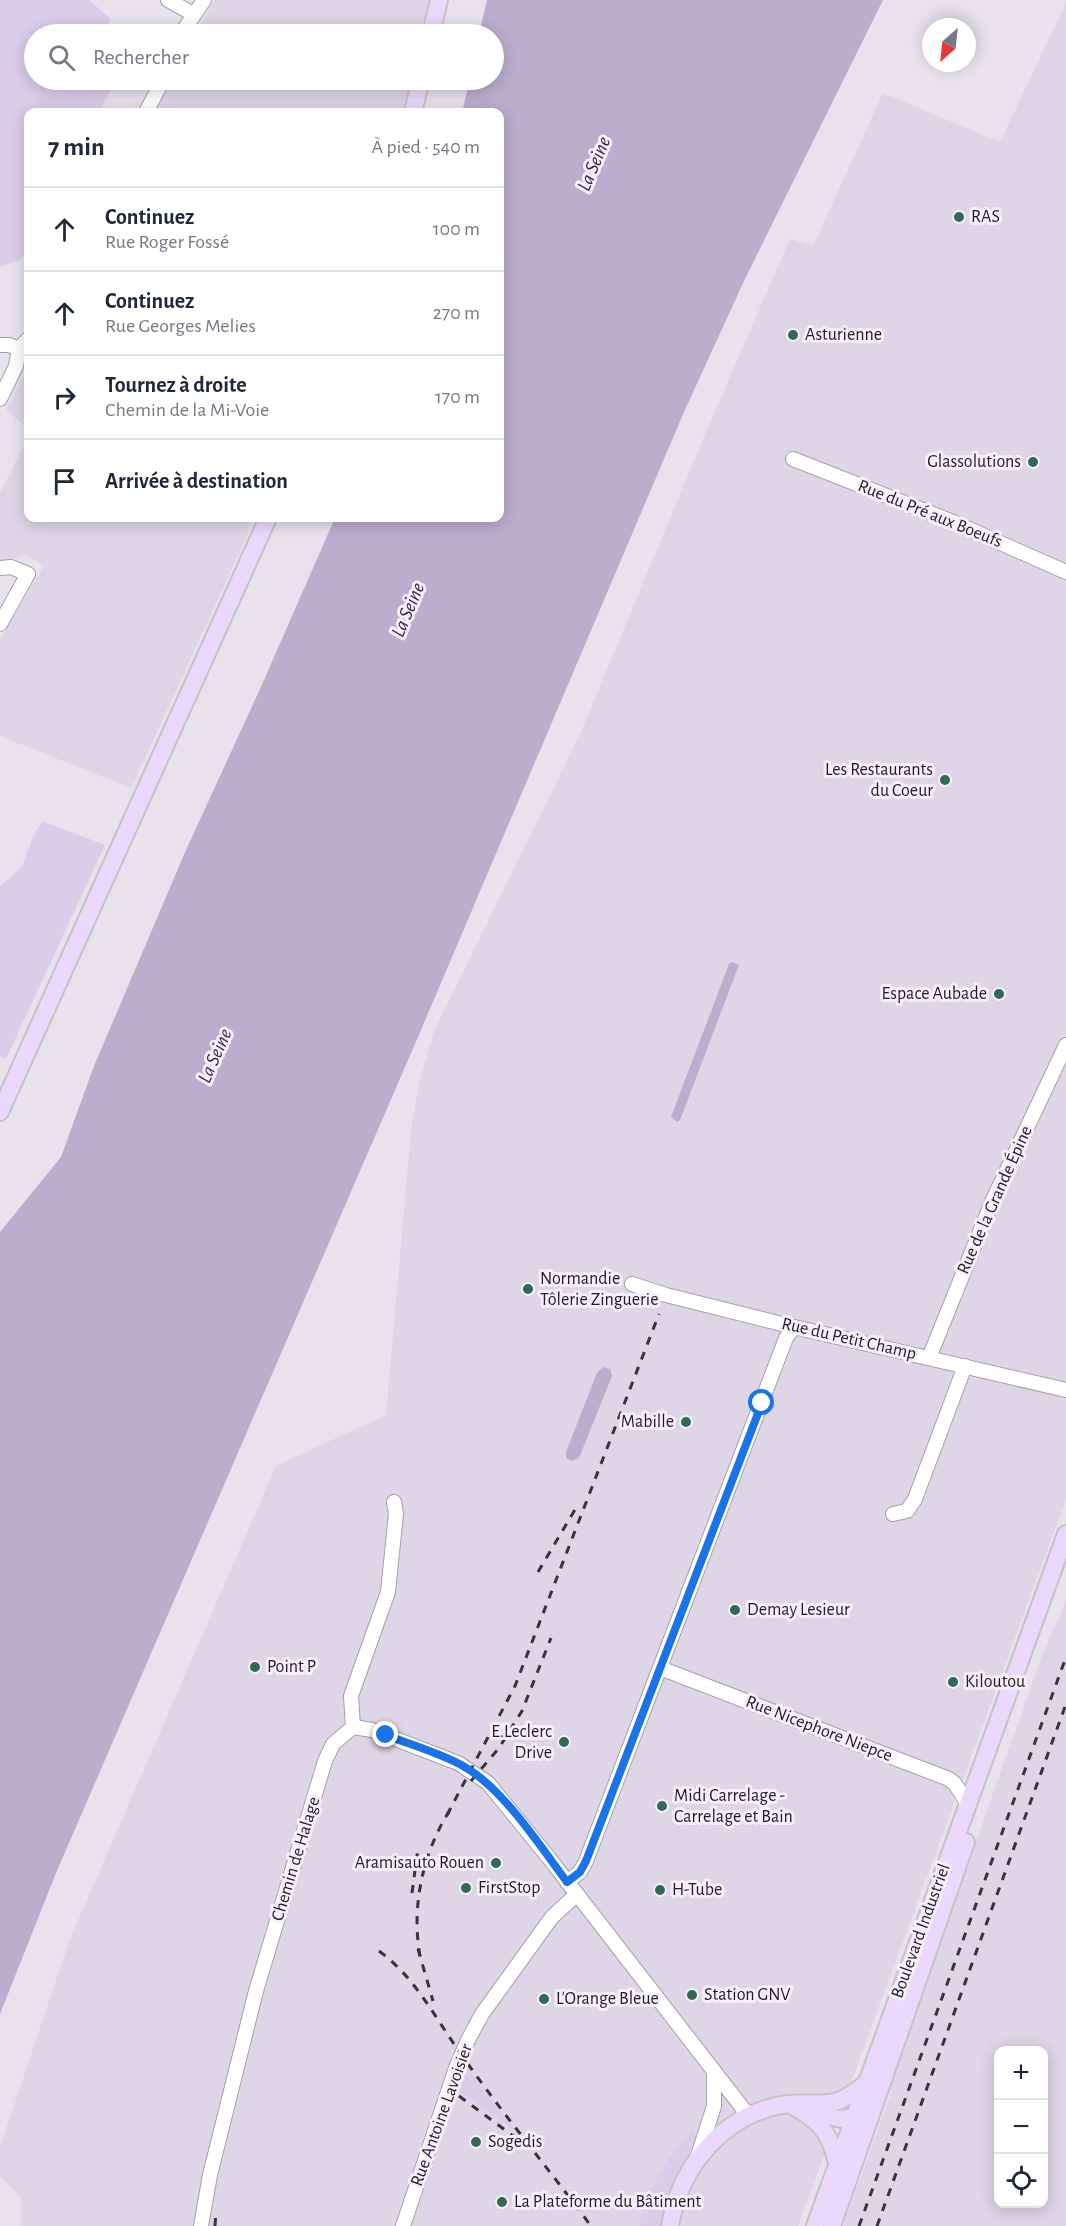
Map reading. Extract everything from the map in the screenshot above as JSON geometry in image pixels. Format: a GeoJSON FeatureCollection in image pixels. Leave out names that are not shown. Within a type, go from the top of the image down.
{"type":"FeatureCollection","features":[{"type":"Feature","properties":{"kind":"main road"},"geometry":{"type":"LineString","coordinates":[[433,24],[439,0]]}},
{"type":"Feature","properties":{"kind":"main road"},"geometry":{"type":"LineString","coordinates":[[415,108],[419,90]]}},
{"type":"Feature","properties":{"kind":"main road"},"geometry":{"type":"LineString","coordinates":[[0,1112],[266,522]]}},
{"type":"Feature","properties":{"kind":"main road"},"geometry":{"type":"LineString","coordinates":[[1032,1643],[1066,1534]]}},
{"type":"Feature","properties":{"kind":"main road"},"geometry":{"type":"LineString","coordinates":[[1032,1643],[1066,1564]]}},
{"type":"Feature","properties":{"kind":"main road","name":"Boulevard Industriel"},"geometry":{"type":"LineString","coordinates":[[815,2226],[837,2163],[863,2121],[865,2084],[968,1804],[1032,1643]]}},
{"type":"Feature","properties":{"kind":"main road","name":"Boulevard Industriel"},"geometry":{"type":"LineString","coordinates":[[832,2226],[863,2121],[1032,1643]]}},
{"type":"Feature","properties":{"kind":"main road"},"geometry":{"type":"LineString","coordinates":[[670,2226],[677,2200],[697,2159],[720,2132],[748,2115],[837,2101],[865,2084]]}},
{"type":"Feature","properties":{"kind":"main road"},"geometry":{"type":"LineString","coordinates":[[837,2101],[863,2121]]}},
{"type":"Feature","properties":{"kind":"main road"},"geometry":{"type":"LineString","coordinates":[[794,2107],[841,2119],[863,2121]]}},
{"type":"Feature","properties":{"kind":"main road"},"geometry":{"type":"LineString","coordinates":[[794,2107],[822,2126],[831,2142],[837,2163]]}},
{"type":"Feature","properties":{"kind":"street"},"geometry":{"type":"LineString","coordinates":[[168,0],[193,14]]}},
{"type":"Feature","properties":{"kind":"street"},"geometry":{"type":"LineString","coordinates":[[187,24],[204,0]]}},
{"type":"Feature","properties":{"kind":"street"},"geometry":{"type":"LineString","coordinates":[[148,108],[158,90]]}},
{"type":"Feature","properties":{"kind":"street"},"geometry":{"type":"LineString","coordinates":[[0,345],[24,344],[0,399]]}},
{"type":"Feature","properties":{"kind":"street","name":"Rue du Pré aux Boeufs"},"geometry":{"type":"LineString","coordinates":[[793,459],[953,522],[1066,572]]}},
{"type":"Feature","properties":{"kind":"street"},"geometry":{"type":"LineString","coordinates":[[0,568],[11,567],[28,574],[0,624]]}},
{"type":"Feature","properties":{"kind":"street","name":"Rue de la Grande Épine"},"geometry":{"type":"LineString","coordinates":[[929,1358],[992,1202],[1066,1045]]}},
{"type":"Feature","properties":{"kind":"street","name":"Rue du Petit Champ"},"geometry":{"type":"LineString","coordinates":[[632,1284],[666,1295],[794,1327],[1066,1390]]}},
{"type":"Feature","properties":{"kind":"street"},"geometry":{"type":"LineString","coordinates":[[567,1882],[580,1872],[586,1861],[786,1338],[794,1327]]}},
{"type":"Feature","properties":{"kind":"street"},"geometry":{"type":"LineString","coordinates":[[893,1514],[907,1510],[912,1505],[965,1366]]}},
{"type":"Feature","properties":{"kind":"street"},"geometry":{"type":"LineString","coordinates":[[394,1502],[396,1514],[388,1592],[351,1696],[353,1727],[372,1730],[458,1763],[497,1792],[748,2115]]}},
{"type":"Feature","properties":{"kind":"street","name":"Rue Nicephore Niepce"},"geometry":{"type":"LineString","coordinates":[[660,1668],[949,1779],[968,1804]]}},
{"type":"Feature","properties":{"kind":"street","name":"Chemin de Halage"},"geometry":{"type":"LineString","coordinates":[[201,2226],[213,2164],[255,1990],[325,1761],[333,1744],[353,1727]]}},
{"type":"Feature","properties":{"kind":"street","name":"Rue Antoine Lavoisier"},"geometry":{"type":"LineString","coordinates":[[403,2226],[456,2068],[468,2040],[482,2014],[552,1917],[577,1894]]}},
{"type":"Feature","properties":{"kind":"street"},"geometry":{"type":"LineString","coordinates":[[697,2159],[714,2106],[714,2071]]}},
{"type":"Feature","properties":{"kind":"shaded area"},"geometry":{"type":"Polygon","coordinates":[[[0,0],[89,0],[111,19],[108,24],[24,24],[24,90],[111,90],[101,108],[24,108],[24,255],[22,259],[0,267],[0,0]]]}},
{"type":"Feature","properties":{"kind":"shaded area"},"geometry":{"type":"Polygon","coordinates":[[[214,0],[429,0],[425,24],[201,24],[214,0]]]}},
{"type":"Feature","properties":{"kind":"shaded area"},"geometry":{"type":"Polygon","coordinates":[[[1066,3],[1066,1499],[798,2226],[21,2226],[21,2198],[0,2176],[0,2147],[70,1939],[276,1466],[386,1415],[411,1131],[419,1082],[434,1031],[580,734],[703,439],[790,239],[813,246],[883,93],[1000,142],[1066,3]]]}},
{"type":"Feature","properties":{"kind":"shaded area"},"geometry":{"type":"Polygon","coordinates":[[[168,90],[414,90],[409,108],[158,108],[168,90]]]}},
{"type":"Feature","properties":{"kind":"shaded area"},"geometry":{"type":"Polygon","coordinates":[[[24,373],[24,425],[6,410],[24,373]]]}},
{"type":"Feature","properties":{"kind":"shaded area"},"geometry":{"type":"Polygon","coordinates":[[[24,445],[24,522],[249,522],[248,534],[131,788],[0,736],[0,640],[44,566],[26,555],[0,562],[0,493],[24,445]]]}},
{"type":"Feature","properties":{"kind":"shaded area"},"geometry":{"type":"Polygon","coordinates":[[[42,821],[105,845],[6,1059],[0,1056],[0,886],[22,867],[32,839],[42,821]]]}},
{"type":"Feature","properties":{"kind":"shaded area"},"geometry":{"type":"Polygon","coordinates":[[[1066,1601],[1066,2226],[843,2226],[890,2097],[893,2075],[1043,1653],[1066,1601]]]}},
{"type":"Feature","properties":{"kind":"shaded area"},"geometry":{"type":"Polygon","coordinates":[[[465,2065],[514,2130],[456,2089],[465,2065]]]}},
{"type":"Feature","properties":{"kind":"shaded area"},"geometry":{"type":"Polygon","coordinates":[[[694,2128],[696,2140],[671,2189],[660,2226],[639,2226],[654,2185],[666,2162],[694,2128]]]}},
{"type":"Feature","properties":{"kind":"water","name":"La Seine"},"geometry":{"type":"Polygon","coordinates":[[[487,0],[883,0],[744,281],[684,412],[418,1037],[56,1873],[0,2014],[0,1232],[61,1157],[94,1066],[186,850],[333,522],[504,522],[504,108],[463,108],[468,90],[504,90],[504,24],[481,24],[487,0]]]}},
{"type":"Feature","properties":{"kind":"water"},"geometry":{"type":"Polygon","coordinates":[[[732,962],[739,965],[680,1120],[677,1122],[671,1117],[729,964],[732,962]]]}},
{"type":"Feature","properties":{"kind":"water"},"geometry":{"type":"Polygon","coordinates":[[[603,1367],[610,1369],[612,1376],[579,1458],[572,1461],[566,1458],[566,1452],[597,1373],[603,1367]]]}},
{"type":"Feature","properties":{"kind":"railway"},"geometry":{"type":"LineString","coordinates":[[447,1815],[515,1686],[659,1314]]}},
{"type":"Feature","properties":{"kind":"railway"},"geometry":{"type":"LineString","coordinates":[[538,1572],[576,1508]]}},
{"type":"Feature","properties":{"kind":"railway"},"geometry":{"type":"LineString","coordinates":[[471,1781],[499,1748],[522,1711],[551,1638]]}},
{"type":"Feature","properties":{"kind":"railway"},"geometry":{"type":"LineString","coordinates":[[859,2226],[1066,1657]]}},
{"type":"Feature","properties":{"kind":"railway"},"geometry":{"type":"LineString","coordinates":[[877,2226],[1066,1704]]}},
{"type":"Feature","properties":{"kind":"railway"},"geometry":{"type":"LineString","coordinates":[[420,1956],[418,1899],[426,1861],[450,1810]]}},
{"type":"Feature","properties":{"kind":"railway"},"geometry":{"type":"LineString","coordinates":[[412,1893],[418,1848]]}},
{"type":"Feature","properties":{"kind":"railway"},"geometry":{"type":"LineString","coordinates":[[418,1949],[433,2001]]}},
{"type":"Feature","properties":{"kind":"railway"},"geometry":{"type":"LineString","coordinates":[[379,1951],[404,1973],[477,2076],[591,2226]]}},
{"type":"Feature","properties":{"kind":"railway"},"geometry":{"type":"LineString","coordinates":[[459,2096],[520,2141]]}},
{"type":"Feature","properties":{"kind":"railway"},"geometry":{"type":"LineString","coordinates":[[215,2226],[216,2210]]}},
{"type":"Feature","properties":{"kind":"place","name":"RAS"},"geometry":{"type":"Point","coordinates":[959,217]}},
{"type":"Feature","properties":{"kind":"place","name":"Asturienne"},"geometry":{"type":"Point","coordinates":[793,335]}},
{"type":"Feature","properties":{"kind":"place","name":"Glassolutions"},"geometry":{"type":"Point","coordinates":[1033,462]}},
{"type":"Feature","properties":{"kind":"place","name":"Les Restaurants du Coeur"},"geometry":{"type":"Point","coordinates":[945,780]}},
{"type":"Feature","properties":{"kind":"place","name":"Espace Aubade"},"geometry":{"type":"Point","coordinates":[999,994]}},
{"type":"Feature","properties":{"kind":"place","name":"Normandie Tôlerie Zinguerie"},"geometry":{"type":"Point","coordinates":[528,1289]}},
{"type":"Feature","properties":{"kind":"place","name":"Mabille"},"geometry":{"type":"Point","coordinates":[686,1422]}},
{"type":"Feature","properties":{"kind":"place","name":"Demay Lesieur"},"geometry":{"type":"Point","coordinates":[735,1610]}},
{"type":"Feature","properties":{"kind":"place","name":"Point P"},"geometry":{"type":"Point","coordinates":[255,1667]}},
{"type":"Feature","properties":{"kind":"place","name":"Kiloutou"},"geometry":{"type":"Point","coordinates":[953,1682]}},
{"type":"Feature","properties":{"kind":"place","name":"E.Leclerc Drive"},"geometry":{"type":"Point","coordinates":[564,1742]}},
{"type":"Feature","properties":{"kind":"place","name":"Midi Carrelage - Carrelage et Bain"},"geometry":{"type":"Point","coordinates":[662,1806]}},
{"type":"Feature","properties":{"kind":"place","name":"Aramisauto Rouen"},"geometry":{"type":"Point","coordinates":[496,1863]}},
{"type":"Feature","properties":{"kind":"place","name":"FirstStop"},"geometry":{"type":"Point","coordinates":[466,1888]}},
{"type":"Feature","properties":{"kind":"place","name":"H-Tube"},"geometry":{"type":"Point","coordinates":[660,1890]}},
{"type":"Feature","properties":{"kind":"place","name":"Station GNV"},"geometry":{"type":"Point","coordinates":[692,1995]}},
{"type":"Feature","properties":{"kind":"place","name":"L'Orange Bleue"},"geometry":{"type":"Point","coordinates":[544,1999]}},
{"type":"Feature","properties":{"kind":"place","name":"Sogedis"},"geometry":{"type":"Point","coordinates":[476,2142]}},
{"type":"Feature","properties":{"kind":"place","name":"La Plateforme du Bâtiment"},"geometry":{"type":"Point","coordinates":[502,2202]}},
{"type":"Feature","properties":{"kind":"route"},"geometry":{"type":"LineString","coordinates":[[386,1735],[458,1763],[477,1775],[497,1792],[567,1882],[580,1872],[762,1403]]}}]}
